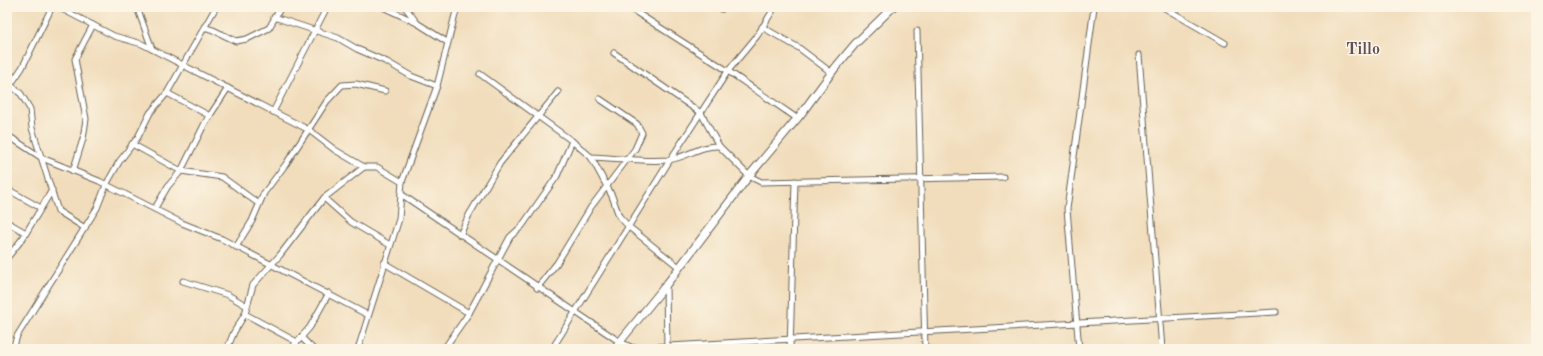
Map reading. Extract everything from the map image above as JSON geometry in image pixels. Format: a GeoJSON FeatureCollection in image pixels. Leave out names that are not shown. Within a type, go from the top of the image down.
{"type":"FeatureCollection","features":[{"type":"Feature","properties":{"kind":"street"},"geometry":{"type":"LineString","coordinates":[[52,7],[22,68],[8,86],[22,94],[30,109],[32,128],[58,211],[85,228]]}},
{"type":"Feature","properties":{"kind":"street"},"geometry":{"type":"LineString","coordinates":[[58,7],[114,36],[152,49],[183,64],[309,130],[335,150],[364,167],[377,167],[402,182]]}},
{"type":"Feature","properties":{"kind":"street"},"geometry":{"type":"LineString","coordinates":[[137,7],[152,49]]}},
{"type":"Feature","properties":{"kind":"street"},"geometry":{"type":"LineString","coordinates":[[12,349],[18,336],[97,208],[106,185],[150,113],[167,93],[216,7]]}},
{"type":"Feature","properties":{"kind":"street"},"geometry":{"type":"LineString","coordinates":[[204,27],[236,41],[247,39],[269,28],[281,7]]}},
{"type":"Feature","properties":{"kind":"street"},"geometry":{"type":"LineString","coordinates":[[273,112],[328,7]]}},
{"type":"Feature","properties":{"kind":"street"},"geometry":{"type":"LineString","coordinates":[[383,7],[417,23],[447,42]]}},
{"type":"Feature","properties":{"kind":"street"},"geometry":{"type":"LineString","coordinates":[[405,7],[417,23]]}},
{"type":"Feature","properties":{"kind":"street"},"geometry":{"type":"LineString","coordinates":[[358,349],[399,219],[402,182],[437,86],[457,7]]}},
{"type":"Feature","properties":{"kind":"street"},"geometry":{"type":"LineString","coordinates":[[628,7],[728,71],[798,119]]}},
{"type":"Feature","properties":{"kind":"street"},"geometry":{"type":"LineString","coordinates":[[552,349],[574,311],[728,71],[762,27],[775,7]]}},
{"type":"Feature","properties":{"kind":"street"},"geometry":{"type":"LineString","coordinates":[[614,349],[666,285],[749,176],[798,119],[855,44],[893,7]]}},
{"type":"Feature","properties":{"kind":"street"},"geometry":{"type":"LineString","coordinates":[[1079,349],[1067,209],[1094,7]]}},
{"type":"Feature","properties":{"kind":"street"},"geometry":{"type":"LineString","coordinates":[[1163,7],[1225,43]]}},
{"type":"Feature","properties":{"kind":"street"},"geometry":{"type":"LineString","coordinates":[[274,17],[338,38],[357,49],[388,62],[411,76],[437,86]]}},
{"type":"Feature","properties":{"kind":"street"},"geometry":{"type":"LineString","coordinates":[[73,171],[83,139],[86,119],[75,58],[93,25]]}},
{"type":"Feature","properties":{"kind":"street"},"geometry":{"type":"LineString","coordinates":[[762,27],[799,48],[832,73]]}},
{"type":"Feature","properties":{"kind":"street"},"geometry":{"type":"LineString","coordinates":[[917,31],[925,349]]}},
{"type":"Feature","properties":{"kind":"street"},"geometry":{"type":"LineString","coordinates":[[614,53],[701,113],[718,146],[749,176],[761,182],[1003,177]]}},
{"type":"Feature","properties":{"kind":"street"},"geometry":{"type":"LineString","coordinates":[[1139,55],[1162,349]]}},
{"type":"Feature","properties":{"kind":"street"},"geometry":{"type":"LineString","coordinates":[[480,74],[572,141],[591,157],[606,185],[619,216],[629,227],[679,267]]}},
{"type":"Feature","properties":{"kind":"street"},"geometry":{"type":"LineString","coordinates":[[236,247],[252,221],[264,193],[309,130],[327,101],[342,84],[356,84],[385,91]]}},
{"type":"Feature","properties":{"kind":"street"},"geometry":{"type":"LineString","coordinates":[[155,208],[168,186],[181,171],[210,116],[228,88]]}},
{"type":"Feature","properties":{"kind":"street"},"geometry":{"type":"LineString","coordinates":[[460,235],[469,215],[500,163],[558,92]]}},
{"type":"Feature","properties":{"kind":"street"},"geometry":{"type":"LineString","coordinates":[[167,93],[210,116]]}},
{"type":"Feature","properties":{"kind":"street"},"geometry":{"type":"LineString","coordinates":[[537,288],[557,264],[606,185],[635,150],[642,133],[637,124],[600,99]]}},
{"type":"Feature","properties":{"kind":"street"},"geometry":{"type":"LineString","coordinates":[[7,135],[42,158],[106,185],[236,247],[368,315]]}},
{"type":"Feature","properties":{"kind":"street"},"geometry":{"type":"LineString","coordinates":[[444,349],[469,313],[510,237],[522,226],[557,176],[572,141]]}},
{"type":"Feature","properties":{"kind":"street"},"geometry":{"type":"LineString","coordinates":[[132,144],[181,171],[222,177],[259,204]]}},
{"type":"Feature","properties":{"kind":"street"},"geometry":{"type":"LineString","coordinates":[[591,157],[670,160],[696,150],[718,146]]}},
{"type":"Feature","properties":{"kind":"street"},"geometry":{"type":"LineString","coordinates":[[227,349],[234,332],[245,314],[253,285],[324,198],[364,167]]}},
{"type":"Feature","properties":{"kind":"street"},"geometry":{"type":"LineString","coordinates":[[790,349],[789,340],[795,182]]}},
{"type":"Feature","properties":{"kind":"street"},"geometry":{"type":"LineString","coordinates":[[7,189],[41,208]]}},
{"type":"Feature","properties":{"kind":"street"},"geometry":{"type":"LineString","coordinates":[[7,258],[26,233],[52,190]]}},
{"type":"Feature","properties":{"kind":"street"},"geometry":{"type":"LineString","coordinates":[[401,194],[537,288],[620,342],[633,348],[667,348],[1276,312]]}},
{"type":"Feature","properties":{"kind":"street"},"geometry":{"type":"LineString","coordinates":[[324,198],[351,222],[390,245]]}},
{"type":"Feature","properties":{"kind":"street"},"geometry":{"type":"LineString","coordinates":[[7,222],[26,233]]}},
{"type":"Feature","properties":{"kind":"street"},"geometry":{"type":"LineString","coordinates":[[384,263],[469,313]]}},
{"type":"Feature","properties":{"kind":"street"},"geometry":{"type":"LineString","coordinates":[[182,281],[228,295],[247,306]]}},
{"type":"Feature","properties":{"kind":"street"},"geometry":{"type":"LineString","coordinates":[[666,285],[667,348]]}},
{"type":"Feature","properties":{"kind":"street"},"geometry":{"type":"LineString","coordinates":[[291,349],[310,327],[329,294]]}},
{"type":"Feature","properties":{"kind":"street"},"geometry":{"type":"LineString","coordinates":[[245,314],[297,342]]}},
{"type":"Feature","properties":{"kind":"street"},"geometry":{"type":"LineString","coordinates":[[301,337],[313,349]]}},
{"type":"Feature","properties":{"kind":"district","name":"Tillo"},"geometry":{"type":"Point","coordinates":[1363,48]}}]}
